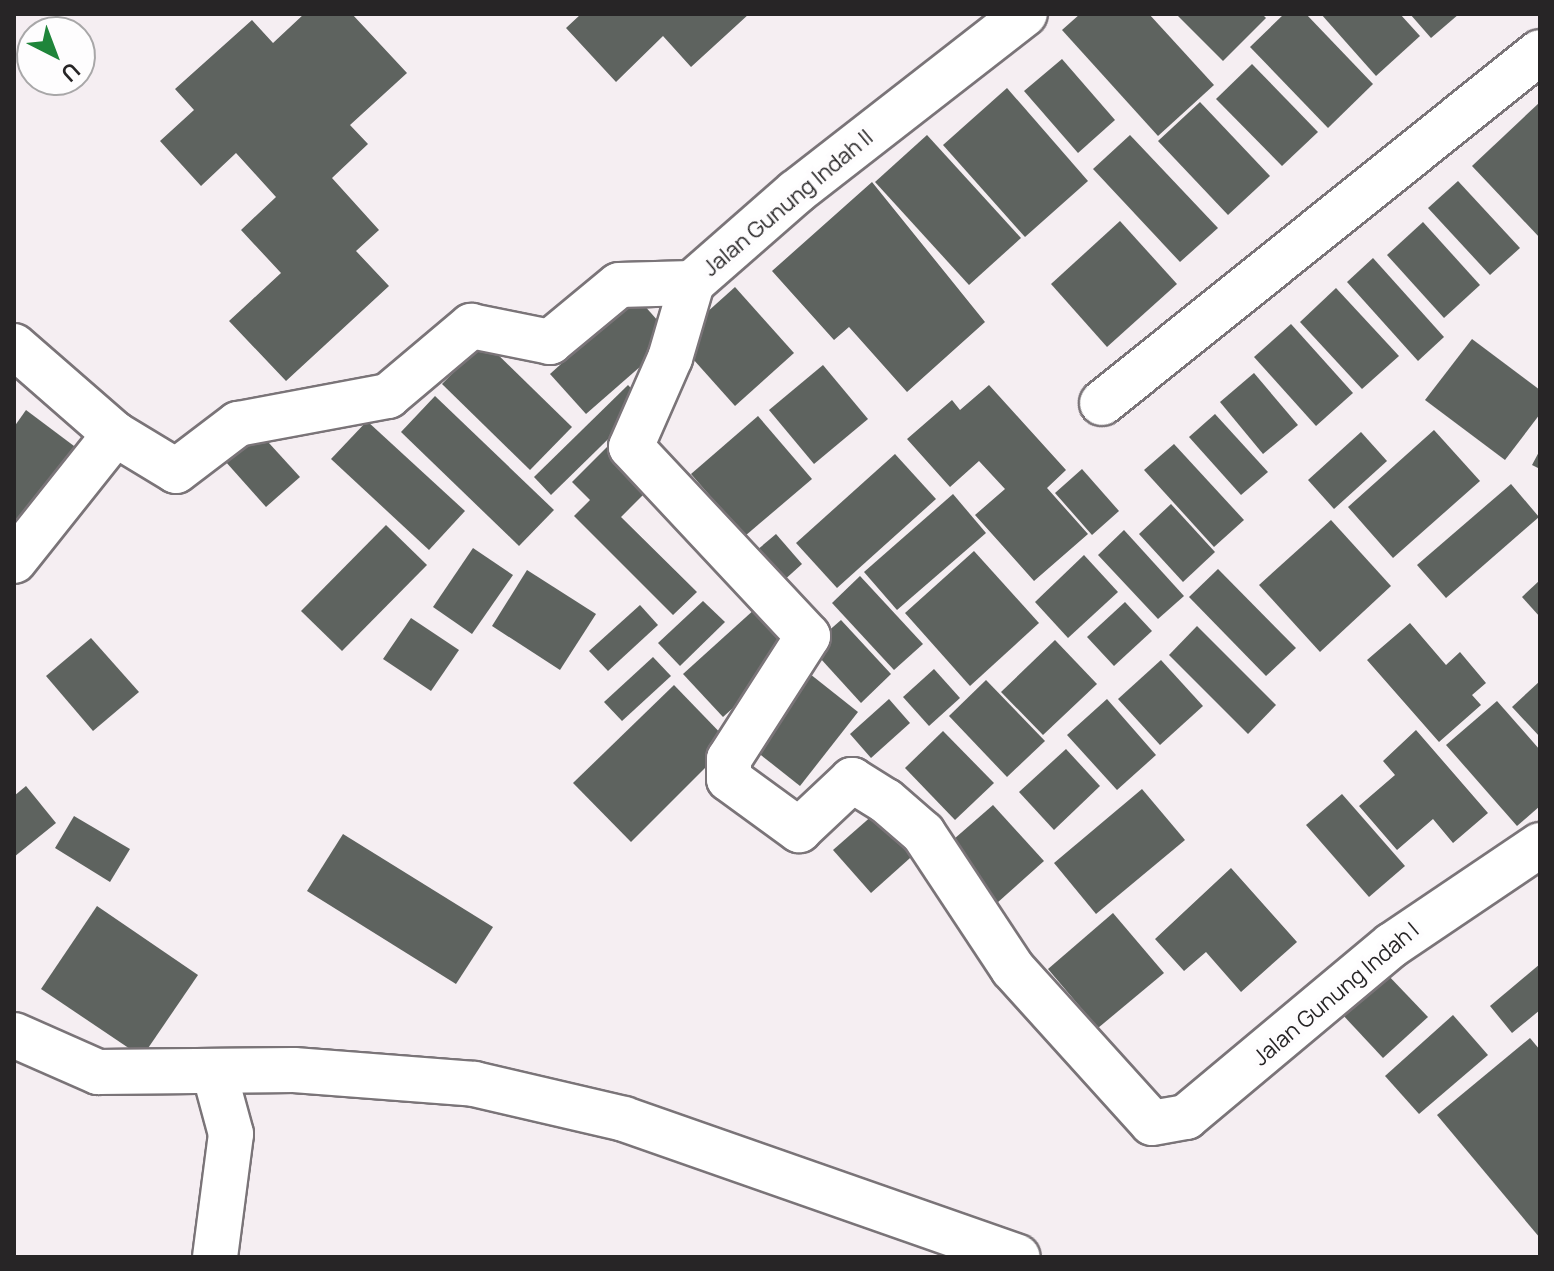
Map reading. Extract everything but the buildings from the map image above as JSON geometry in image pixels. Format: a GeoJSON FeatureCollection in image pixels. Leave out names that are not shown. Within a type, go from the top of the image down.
{"type":"FeatureCollection","features":[{"type":"Feature","properties":{"kind":"street","name":"Jalan Gunung Indah II"},"geometry":{"type":"LineString","coordinates":[[115,434],[176,471],[238,424],[388,396],[471,326],[550,342],[619,285],[692,283],[796,192],[1025,14]]}},
{"type":"Feature","properties":{"kind":"street"},"geometry":{"type":"LineString","coordinates":[[1102,403],[1540,52]]}},
{"type":"Feature","properties":{"kind":"street","name":"Jalan Gunung Indah I"},"geometry":{"type":"LineString","coordinates":[[692,283],[670,358],[631,447],[808,636],[729,759],[729,779],[799,830],[852,780],[886,801],[923,833],[938,866],[1013,969],[1134,1108],[1152,1123],[1186,1117],[1392,945],[1540,845]]}},
{"type":"Feature","properties":{"kind":"street"},"geometry":{"type":"LineString","coordinates":[[14,346],[115,434],[14,561]]}},
{"type":"Feature","properties":{"kind":"street"},"geometry":{"type":"LineString","coordinates":[[14,1035],[98,1072],[215,1075],[294,1070],[474,1084],[624,1119],[1018,1257]]}},
{"type":"Feature","properties":{"kind":"street"},"geometry":{"type":"LineString","coordinates":[[215,1075],[231,1134],[215,1257]]}}]}
